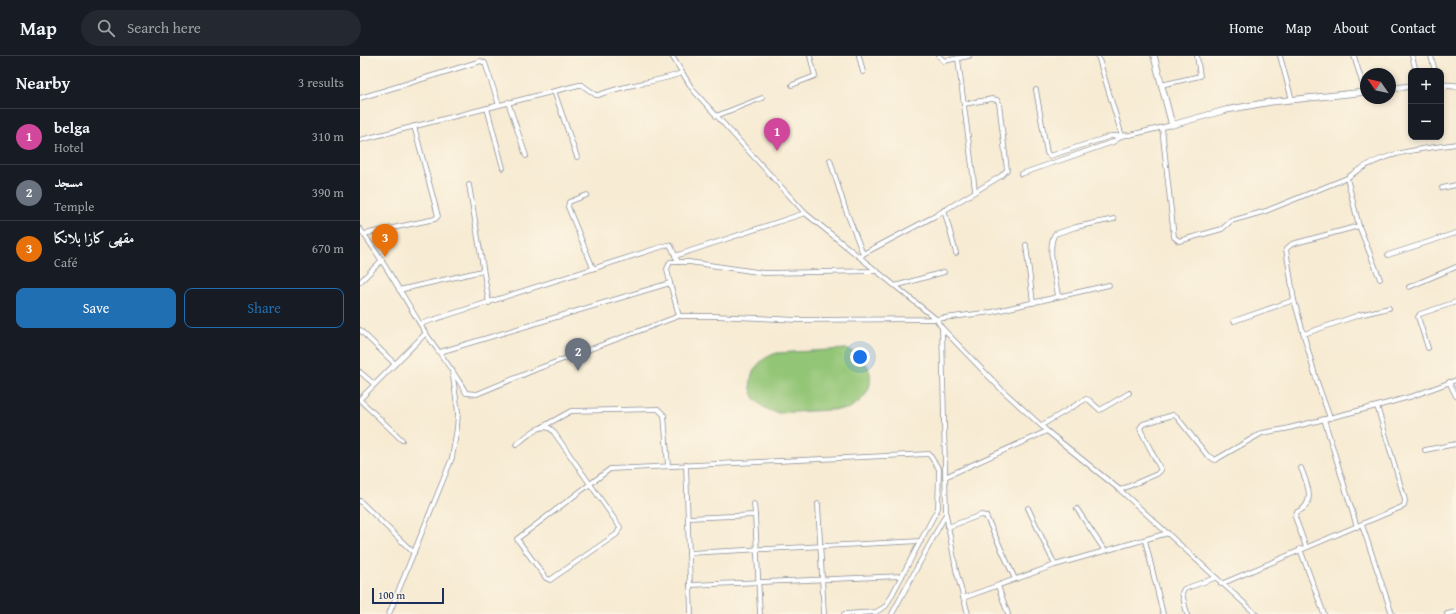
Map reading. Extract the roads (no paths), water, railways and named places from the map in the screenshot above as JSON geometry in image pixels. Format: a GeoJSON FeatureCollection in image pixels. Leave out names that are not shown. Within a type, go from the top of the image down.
{"type":"FeatureCollection","features":[{"type":"Feature","properties":{"kind":"street"},"geometry":{"type":"LineString","coordinates":[[672,56],[693,90],[805,213],[862,256],[876,271],[936,319],[942,328],[999,387],[1047,431],[1120,490],[1256,614]]}},
{"type":"Feature","properties":{"kind":"street"},"geometry":{"type":"LineString","coordinates":[[792,85],[815,76],[810,56]]}},
{"type":"Feature","properties":{"kind":"street"},"geometry":{"type":"LineString","coordinates":[[859,56],[863,72]]}},
{"type":"Feature","properties":{"kind":"street"},"geometry":{"type":"LineString","coordinates":[[939,56],[944,61],[969,56]]}},
{"type":"Feature","properties":{"kind":"street"},"geometry":{"type":"LineString","coordinates":[[1098,56],[1122,136]]}},
{"type":"Feature","properties":{"kind":"street"},"geometry":{"type":"LineString","coordinates":[[1154,56],[1172,125]]}},
{"type":"Feature","properties":{"kind":"street"},"geometry":{"type":"LineString","coordinates":[[1162,85],[1200,76],[1197,56]]}},
{"type":"Feature","properties":{"kind":"street"},"geometry":{"type":"LineString","coordinates":[[1280,56],[1292,100]]}},
{"type":"Feature","properties":{"kind":"street"},"geometry":{"type":"LineString","coordinates":[[1354,56],[1360,76]]}},
{"type":"Feature","properties":{"kind":"street"},"geometry":{"type":"LineString","coordinates":[[1412,56],[1415,68]]}},
{"type":"Feature","properties":{"kind":"street"},"geometry":{"type":"LineString","coordinates":[[1431,56],[1434,68]]}},
{"type":"Feature","properties":{"kind":"street"},"geometry":{"type":"LineString","coordinates":[[958,58],[975,190]]}},
{"type":"Feature","properties":{"kind":"street"},"geometry":{"type":"LineString","coordinates":[[360,98],[481,61],[487,68],[499,105]]}},
{"type":"Feature","properties":{"kind":"street"},"geometry":{"type":"LineString","coordinates":[[360,140],[508,102],[582,85],[596,95],[599,95],[622,88],[665,79],[682,73]]}},
{"type":"Feature","properties":{"kind":"street"},"geometry":{"type":"LineString","coordinates":[[1444,85],[1456,86]]}},
{"type":"Feature","properties":{"kind":"street"},"geometry":{"type":"LineString","coordinates":[[1396,88],[1408,86]]}},
{"type":"Feature","properties":{"kind":"street"},"geometry":{"type":"LineString","coordinates":[[1036,90],[1047,153],[1050,156],[1112,136],[1122,136],[1162,128],[1226,110],[1292,100],[1360,93]]}},
{"type":"Feature","properties":{"kind":"street"},"geometry":{"type":"LineString","coordinates":[[554,91],[578,157]]}},
{"type":"Feature","properties":{"kind":"street"},"geometry":{"type":"LineString","coordinates":[[716,116],[762,98]]}},
{"type":"Feature","properties":{"kind":"street"},"geometry":{"type":"LineString","coordinates":[[862,256],[944,210],[1006,172],[1008,167],[999,103],[997,100],[992,99],[964,104]]}},
{"type":"Feature","properties":{"kind":"street"},"geometry":{"type":"LineString","coordinates":[[508,102],[526,156]]}},
{"type":"Feature","properties":{"kind":"street"},"geometry":{"type":"LineString","coordinates":[[487,108],[503,168]]}},
{"type":"Feature","properties":{"kind":"street"},"geometry":{"type":"LineString","coordinates":[[364,234],[435,219],[438,216],[414,126]]}},
{"type":"Feature","properties":{"kind":"street"},"geometry":{"type":"LineString","coordinates":[[1162,128],[1174,237],[1179,241],[1222,229],[1231,221],[1266,211],[1347,178],[1369,165],[1395,153],[1456,144]]}},
{"type":"Feature","properties":{"kind":"street"},"geometry":{"type":"LineString","coordinates":[[1021,174],[1113,142],[1122,136]]}},
{"type":"Feature","properties":{"kind":"street"},"geometry":{"type":"LineString","coordinates":[[830,160],[862,256]]}},
{"type":"Feature","properties":{"kind":"street"},"geometry":{"type":"LineString","coordinates":[[1347,178],[1359,226],[1380,279]]}},
{"type":"Feature","properties":{"kind":"street"},"geometry":{"type":"LineString","coordinates":[[469,185],[482,271],[489,303]]}},
{"type":"Feature","properties":{"kind":"street"},"geometry":{"type":"LineString","coordinates":[[1442,188],[1456,185]]}},
{"type":"Feature","properties":{"kind":"street"},"geometry":{"type":"LineString","coordinates":[[587,195],[569,202],[568,207],[593,268]]}},
{"type":"Feature","properties":{"kind":"street"},"geometry":{"type":"LineString","coordinates":[[944,210],[956,253]]}},
{"type":"Feature","properties":{"kind":"street"},"geometry":{"type":"LineString","coordinates":[[675,256],[793,219],[805,213]]}},
{"type":"Feature","properties":{"kind":"street"},"geometry":{"type":"LineString","coordinates":[[1058,296],[1051,249],[1051,241],[1055,234],[1076,227],[1114,219]]}},
{"type":"Feature","properties":{"kind":"street"},"geometry":{"type":"LineString","coordinates":[[1330,418],[1317,382],[1294,300],[1286,249],[1292,244],[1359,226]]}},
{"type":"Feature","properties":{"kind":"street"},"geometry":{"type":"LineString","coordinates":[[360,228],[382,260],[420,324],[451,368],[466,393],[477,394],[537,369],[679,316],[798,320],[936,319],[992,312],[1108,285]]}},
{"type":"Feature","properties":{"kind":"street"},"geometry":{"type":"LineString","coordinates":[[1388,256],[1456,233]]}},
{"type":"Feature","properties":{"kind":"street"},"geometry":{"type":"LineString","coordinates":[[420,324],[667,245],[671,246],[678,262]]}},
{"type":"Feature","properties":{"kind":"street"},"geometry":{"type":"LineString","coordinates":[[1026,245],[1033,303]]}},
{"type":"Feature","properties":{"kind":"street"},"geometry":{"type":"LineString","coordinates":[[360,282],[382,260]]}},
{"type":"Feature","properties":{"kind":"street"},"geometry":{"type":"LineString","coordinates":[[679,316],[670,283],[667,265],[670,262],[764,273],[876,271]]}},
{"type":"Feature","properties":{"kind":"street"},"geometry":{"type":"LineString","coordinates":[[1408,287],[1456,267]]}},
{"type":"Feature","properties":{"kind":"street"},"geometry":{"type":"LineString","coordinates":[[399,290],[482,271]]}},
{"type":"Feature","properties":{"kind":"street"},"geometry":{"type":"LineString","coordinates":[[895,286],[944,272]]}},
{"type":"Feature","properties":{"kind":"street"},"geometry":{"type":"LineString","coordinates":[[440,352],[670,283]]}},
{"type":"Feature","properties":{"kind":"street"},"geometry":{"type":"LineString","coordinates":[[1234,321],[1294,300]]}},
{"type":"Feature","properties":{"kind":"street"},"geometry":{"type":"LineString","coordinates":[[1428,348],[1418,317],[1420,314],[1456,302]]}},
{"type":"Feature","properties":{"kind":"street"},"geometry":{"type":"LineString","coordinates":[[1304,334],[1359,315],[1389,308]]}},
{"type":"Feature","properties":{"kind":"street"},"geometry":{"type":"LineString","coordinates":[[942,328],[946,514],[963,598],[968,614]]}},
{"type":"Feature","properties":{"kind":"street"},"geometry":{"type":"LineString","coordinates":[[360,330],[395,364]]}},
{"type":"Feature","properties":{"kind":"street"},"geometry":{"type":"LineString","coordinates":[[402,440],[360,400],[374,384],[426,333]]}},
{"type":"Feature","properties":{"kind":"street"},"geometry":{"type":"LineString","coordinates":[[389,614],[444,479],[455,447],[458,412],[451,368]]}},
{"type":"Feature","properties":{"kind":"street"},"geometry":{"type":"LineString","coordinates":[[360,372],[374,384]]}},
{"type":"Feature","properties":{"kind":"street"},"geometry":{"type":"LineString","coordinates":[[1120,490],[1157,474],[1161,470],[1141,431],[1140,428],[1143,424],[1173,415],[1176,416],[1207,455],[1216,460],[1262,433],[1330,418],[1413,396],[1456,380]]}},
{"type":"Feature","properties":{"kind":"street"},"geometry":{"type":"LineString","coordinates":[[1449,382],[1456,396]]}},
{"type":"Feature","properties":{"kind":"street"},"geometry":{"type":"LineString","coordinates":[[1042,425],[1086,399],[1100,410],[1129,392]]}},
{"type":"Feature","properties":{"kind":"street"},"geometry":{"type":"LineString","coordinates":[[1222,584],[1306,547],[1402,508],[1405,504],[1376,406]]}},
{"type":"Feature","properties":{"kind":"street"},"geometry":{"type":"LineString","coordinates":[[516,445],[544,426],[571,411],[658,409],[664,415],[668,466]]}},
{"type":"Feature","properties":{"kind":"street"},"geometry":{"type":"LineString","coordinates":[[1324,419],[1359,526],[1392,614]]}},
{"type":"Feature","properties":{"kind":"street"},"geometry":{"type":"LineString","coordinates":[[544,426],[550,427],[553,431],[590,484],[620,527],[620,531],[550,580],[546,578],[518,538],[590,484],[610,469],[929,454],[939,469],[938,508],[921,541],[886,606],[876,612],[844,614]]}},
{"type":"Feature","properties":{"kind":"street"},"geometry":{"type":"LineString","coordinates":[[946,477],[1047,431]]}},
{"type":"Feature","properties":{"kind":"street"},"geometry":{"type":"LineString","coordinates":[[1425,450],[1456,444]]}},
{"type":"Feature","properties":{"kind":"street"},"geometry":{"type":"LineString","coordinates":[[686,466],[691,614]]}},
{"type":"Feature","properties":{"kind":"street"},"geometry":{"type":"LineString","coordinates":[[1301,468],[1309,490],[1308,502],[1304,509],[1297,512],[1295,517],[1306,547]]}},
{"type":"Feature","properties":{"kind":"street"},"geometry":{"type":"LineString","coordinates":[[360,501],[414,553]]}},
{"type":"Feature","properties":{"kind":"street"},"geometry":{"type":"LineString","coordinates":[[754,504],[760,614]]}},
{"type":"Feature","properties":{"kind":"street"},"geometry":{"type":"LineString","coordinates":[[818,504],[824,614]]}},
{"type":"Feature","properties":{"kind":"street"},"geometry":{"type":"LineString","coordinates":[[1028,508],[1055,565]]}},
{"type":"Feature","properties":{"kind":"street"},"geometry":{"type":"LineString","coordinates":[[1077,508],[1105,551]]}},
{"type":"Feature","properties":{"kind":"street"},"geometry":{"type":"LineString","coordinates":[[892,614],[946,514]]}},
{"type":"Feature","properties":{"kind":"street"},"geometry":{"type":"LineString","coordinates":[[688,518],[755,515]]}},
{"type":"Feature","properties":{"kind":"street"},"geometry":{"type":"LineString","coordinates":[[948,528],[981,515],[986,516],[1015,579]]}},
{"type":"Feature","properties":{"kind":"street"},"geometry":{"type":"LineString","coordinates":[[963,598],[1055,565],[1168,533]]}},
{"type":"Feature","properties":{"kind":"street"},"geometry":{"type":"LineString","coordinates":[[1145,540],[1162,614]]}},
{"type":"Feature","properties":{"kind":"street"},"geometry":{"type":"LineString","coordinates":[[689,553],[921,541]]}},
{"type":"Feature","properties":{"kind":"street"},"geometry":{"type":"LineString","coordinates":[[1300,550],[1324,614]]}},
{"type":"Feature","properties":{"kind":"street"},"geometry":{"type":"LineString","coordinates":[[690,585],[902,576]]}},
{"type":"Feature","properties":{"kind":"street"},"geometry":{"type":"LineString","coordinates":[[1187,614],[1182,593],[1184,589],[1215,578]]}},
{"type":"Feature","properties":{"kind":"street"},"geometry":{"type":"LineString","coordinates":[[998,586],[1008,614]]}},
{"type":"Feature","properties":{"kind":"street"},"geometry":{"type":"LineString","coordinates":[[1447,614],[1456,612]]}},
{"type":"Feature","properties":{"kind":"place","name":"belga"},"geometry":{"type":"Point","coordinates":[777,151]}},
{"type":"Feature","properties":{"kind":"place","name":"مقهى كازا بلانكا"},"geometry":{"type":"Point","coordinates":[385,257]}},
{"type":"Feature","properties":{"kind":"place","name":"مسجد"},"geometry":{"type":"Point","coordinates":[578,371]}}]}
